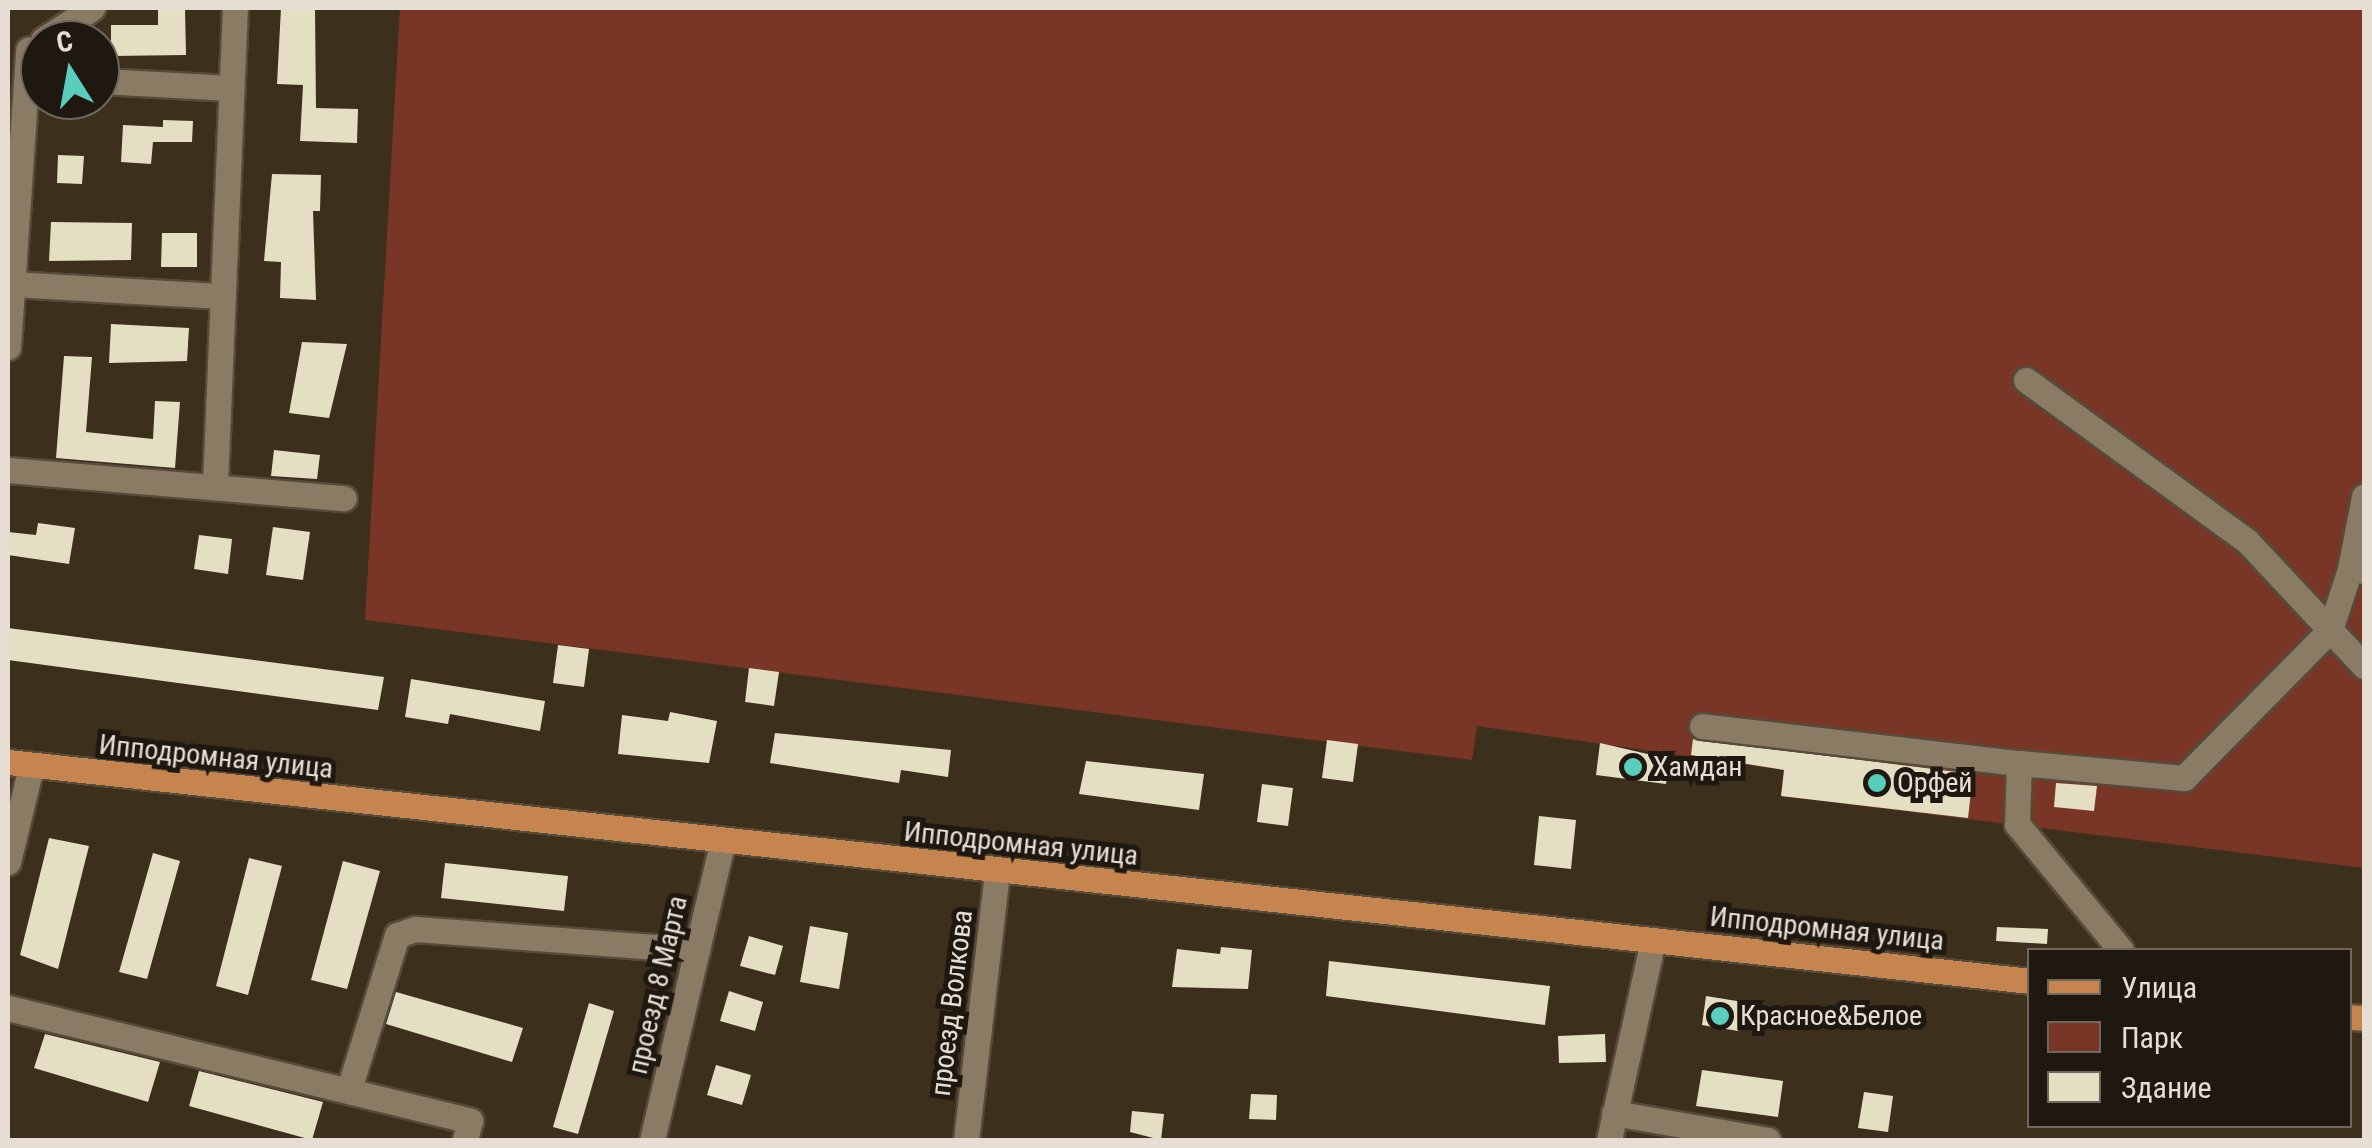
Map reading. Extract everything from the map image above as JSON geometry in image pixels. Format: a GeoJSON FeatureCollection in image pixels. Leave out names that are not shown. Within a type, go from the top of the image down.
{"type":"FeatureCollection","features":[{"type":"Feature","properties":{"kind":"main road","name":"Ипподромная улица"},"geometry":{"type":"LineString","coordinates":[[20,765],[2027,982]]}},
{"type":"Feature","properties":{"kind":"street"},"geometry":{"type":"LineString","coordinates":[[215,484],[235,8]]}},
{"type":"Feature","properties":{"kind":"street"},"geometry":{"type":"LineString","coordinates":[[120,82],[232,88]]}},
{"type":"Feature","properties":{"kind":"street"},"geometry":{"type":"LineString","coordinates":[[8,347],[26,120]]}},
{"type":"Feature","properties":{"kind":"street"},"geometry":{"type":"LineString","coordinates":[[12,284],[223,296]]}},
{"type":"Feature","properties":{"kind":"street"},"geometry":{"type":"LineString","coordinates":[[2026,380],[2247,541],[2364,666]]}},
{"type":"Feature","properties":{"kind":"street"},"geometry":{"type":"LineString","coordinates":[[8,470],[215,484],[344,498]]}},
{"type":"Feature","properties":{"kind":"street"},"geometry":{"type":"LineString","coordinates":[[1702,726],[2184,778],[2330,630],[2357,570],[2364,496]]}},
{"type":"Feature","properties":{"kind":"street"},"geometry":{"type":"LineString","coordinates":[[2019,763],[2016,824],[2119,948]]}},
{"type":"Feature","properties":{"kind":"street"},"geometry":{"type":"LineString","coordinates":[[8,862],[20,765]]}},
{"type":"Feature","properties":{"kind":"street","name":"проезд 8 Марта"},"geometry":{"type":"LineString","coordinates":[[652,1140],[722,843]]}},
{"type":"Feature","properties":{"kind":"street","name":"проезд Волкова"},"geometry":{"type":"LineString","coordinates":[[966,1140],[997,872]]}},
{"type":"Feature","properties":{"kind":"street"},"geometry":{"type":"LineString","coordinates":[[349,1089],[397,936],[415,929],[697,950]]}},
{"type":"Feature","properties":{"kind":"street"},"geometry":{"type":"LineString","coordinates":[[1609,1140],[1654,940]]}},
{"type":"Feature","properties":{"kind":"street"},"geometry":{"type":"LineString","coordinates":[[8,1008],[470,1121],[465,1140]]}},
{"type":"Feature","properties":{"kind":"street"},"geometry":{"type":"LineString","coordinates":[[1614,1113],[1768,1140]]}},
{"type":"Feature","properties":{"kind":"green space"},"geometry":{"type":"Polygon","coordinates":[[[400,8],[2364,8],[2364,868],[1781,796],[1784,770],[1477,726],[1472,760],[365,620],[400,8]]]}},
{"type":"Feature","properties":{"kind":"building"},"geometry":{"type":"Polygon","coordinates":[[[158,8],[185,8],[186,55],[120,56],[120,25],[158,25],[158,8]]]}},
{"type":"Feature","properties":{"kind":"building"},"geometry":{"type":"Polygon","coordinates":[[[281,8],[315,8],[316,108],[358,109],[357,143],[300,141],[303,85],[277,84],[281,8]]]}},
{"type":"Feature","properties":{"kind":"building"},"geometry":{"type":"Polygon","coordinates":[[[163,120],[193,121],[192,142],[153,142],[151,164],[121,162],[123,125],[163,127],[163,120]]]}},
{"type":"Feature","properties":{"kind":"building"},"geometry":{"type":"Polygon","coordinates":[[[58,155],[84,156],[82,184],[57,183],[58,155]]]}},
{"type":"Feature","properties":{"kind":"building"},"geometry":{"type":"Polygon","coordinates":[[[272,174],[321,175],[320,211],[313,211],[316,300],[280,298],[281,262],[264,261],[272,174]]]}},
{"type":"Feature","properties":{"kind":"building"},"geometry":{"type":"Polygon","coordinates":[[[51,222],[132,223],[131,260],[49,261],[51,222]]]}},
{"type":"Feature","properties":{"kind":"building"},"geometry":{"type":"Polygon","coordinates":[[[162,233],[197,233],[197,267],[161,267],[162,233]]]}},
{"type":"Feature","properties":{"kind":"building"},"geometry":{"type":"Polygon","coordinates":[[[111,324],[189,328],[187,361],[109,363],[111,324]]]}},
{"type":"Feature","properties":{"kind":"building"},"geometry":{"type":"Polygon","coordinates":[[[302,342],[347,344],[329,418],[289,413],[302,342]]]}},
{"type":"Feature","properties":{"kind":"building"},"geometry":{"type":"Polygon","coordinates":[[[64,356],[92,357],[86,432],[153,439],[155,401],[180,402],[175,468],[56,458],[64,356]]]}},
{"type":"Feature","properties":{"kind":"building"},"geometry":{"type":"Polygon","coordinates":[[[274,450],[320,455],[317,479],[271,476],[274,450]]]}},
{"type":"Feature","properties":{"kind":"building"},"geometry":{"type":"Polygon","coordinates":[[[38,523],[75,528],[69,564],[8,555],[8,532],[36,535],[38,523]]]}},
{"type":"Feature","properties":{"kind":"building"},"geometry":{"type":"Polygon","coordinates":[[[273,527],[310,532],[303,580],[266,575],[273,527]]]}},
{"type":"Feature","properties":{"kind":"building"},"geometry":{"type":"Polygon","coordinates":[[[199,535],[232,539],[228,574],[194,569],[199,535]]]}},
{"type":"Feature","properties":{"kind":"building"},"geometry":{"type":"Polygon","coordinates":[[[8,628],[384,677],[378,710],[8,660],[8,628]]]}},
{"type":"Feature","properties":{"kind":"building"},"geometry":{"type":"Polygon","coordinates":[[[558,645],[589,649],[584,687],[553,683],[558,645]]]}},
{"type":"Feature","properties":{"kind":"building"},"geometry":{"type":"Polygon","coordinates":[[[749,668],[779,672],[774,706],[745,702],[749,668]]]}},
{"type":"Feature","properties":{"kind":"building"},"geometry":{"type":"Polygon","coordinates":[[[411,679],[545,701],[540,731],[450,714],[448,724],[405,717],[411,679]]]}},
{"type":"Feature","properties":{"kind":"building"},"geometry":{"type":"Polygon","coordinates":[[[670,712],[717,721],[709,763],[618,754],[622,715],[668,721],[670,712]]]}},
{"type":"Feature","properties":{"kind":"building"},"geometry":{"type":"Polygon","coordinates":[[[775,733],[951,750],[948,777],[901,770],[899,783],[770,763],[775,733]]]}},
{"type":"Feature","properties":{"kind":"building","name":"Орфей"},"geometry":{"type":"Polygon","coordinates":[[[1693,739],[1973,774],[1968,818],[1781,796],[1784,770],[1691,755],[1693,739]]]}},
{"type":"Feature","properties":{"kind":"building"},"geometry":{"type":"Polygon","coordinates":[[[1327,740],[1358,744],[1353,782],[1322,778],[1327,740]]]}},
{"type":"Feature","properties":{"kind":"building","name":"Хамдан"},"geometry":{"type":"Polygon","coordinates":[[[1600,743],[1669,759],[1666,784],[1596,775],[1600,743]]]}},
{"type":"Feature","properties":{"kind":"building"},"geometry":{"type":"Polygon","coordinates":[[[1086,761],[1204,774],[1199,810],[1079,794],[1086,761]]]}},
{"type":"Feature","properties":{"kind":"building"},"geometry":{"type":"Polygon","coordinates":[[[2056,783],[2097,786],[2094,811],[2054,807],[2056,783]]]}},
{"type":"Feature","properties":{"kind":"building"},"geometry":{"type":"Polygon","coordinates":[[[1262,784],[1293,788],[1288,826],[1257,822],[1262,784]]]}},
{"type":"Feature","properties":{"kind":"building"},"geometry":{"type":"Polygon","coordinates":[[[1539,816],[1576,820],[1571,869],[1534,865],[1539,816]]]}},
{"type":"Feature","properties":{"kind":"building"},"geometry":{"type":"Polygon","coordinates":[[[49,838],[89,846],[58,969],[20,955],[49,838]]]}},
{"type":"Feature","properties":{"kind":"building"},"geometry":{"type":"Polygon","coordinates":[[[153,853],[180,861],[147,979],[119,972],[153,853]]]}},
{"type":"Feature","properties":{"kind":"building"},"geometry":{"type":"Polygon","coordinates":[[[249,858],[282,866],[248,995],[216,986],[249,858]]]}},
{"type":"Feature","properties":{"kind":"building"},"geometry":{"type":"Polygon","coordinates":[[[343,861],[380,871],[347,989],[311,980],[343,861]]]}},
{"type":"Feature","properties":{"kind":"building"},"geometry":{"type":"Polygon","coordinates":[[[445,863],[568,876],[564,911],[441,898],[445,863]]]}},
{"type":"Feature","properties":{"kind":"building"},"geometry":{"type":"Polygon","coordinates":[[[810,926],[848,933],[839,989],[800,982],[810,926]]]}},
{"type":"Feature","properties":{"kind":"building"},"geometry":{"type":"Polygon","coordinates":[[[1997,927],[2048,929],[2047,944],[1996,941],[1997,927]]]}},
{"type":"Feature","properties":{"kind":"building"},"geometry":{"type":"Polygon","coordinates":[[[749,936],[783,946],[775,975],[740,966],[749,936]]]}},
{"type":"Feature","properties":{"kind":"building"},"geometry":{"type":"Polygon","coordinates":[[[1221,947],[1252,950],[1248,989],[1172,987],[1177,949],[1220,954],[1221,947]]]}},
{"type":"Feature","properties":{"kind":"building"},"geometry":{"type":"Polygon","coordinates":[[[1329,961],[1550,986],[1545,1025],[1326,996],[1329,961]]]}},
{"type":"Feature","properties":{"kind":"building"},"geometry":{"type":"Polygon","coordinates":[[[729,991],[763,1002],[755,1031],[720,1021],[729,991]]]}},
{"type":"Feature","properties":{"kind":"building"},"geometry":{"type":"Polygon","coordinates":[[[396,992],[523,1028],[512,1062],[386,1024],[396,992]]]}},
{"type":"Feature","properties":{"kind":"building"},"geometry":{"type":"Polygon","coordinates":[[[1706,996],[1743,1002],[1738,1031],[1702,1025],[1706,996]]]}},
{"type":"Feature","properties":{"kind":"building"},"geometry":{"type":"Polygon","coordinates":[[[589,1003],[614,1011],[578,1134],[553,1127],[589,1003]]]}},
{"type":"Feature","properties":{"kind":"building"},"geometry":{"type":"Polygon","coordinates":[[[45,1034],[160,1062],[148,1102],[34,1068],[45,1034]]]}},
{"type":"Feature","properties":{"kind":"building"},"geometry":{"type":"Polygon","coordinates":[[[1605,1034],[1606,1062],[1559,1063],[1558,1036],[1605,1034]]]}},
{"type":"Feature","properties":{"kind":"building"},"geometry":{"type":"Polygon","coordinates":[[[716,1065],[751,1075],[742,1105],[707,1095],[716,1065]]]}},
{"type":"Feature","properties":{"kind":"building"},"geometry":{"type":"Polygon","coordinates":[[[1702,1070],[1783,1081],[1778,1117],[1696,1106],[1702,1070]]]}},
{"type":"Feature","properties":{"kind":"building"},"geometry":{"type":"Polygon","coordinates":[[[199,1071],[323,1102],[312,1140],[189,1106],[199,1071]]]}},
{"type":"Feature","properties":{"kind":"building"},"geometry":{"type":"Polygon","coordinates":[[[1864,1092],[1893,1096],[1888,1132],[1858,1128],[1864,1092]]]}},
{"type":"Feature","properties":{"kind":"building"},"geometry":{"type":"Polygon","coordinates":[[[1251,1094],[1277,1095],[1276,1120],[1249,1119],[1251,1094]]]}},
{"type":"Feature","properties":{"kind":"building"},"geometry":{"type":"Polygon","coordinates":[[[1132,1111],[1164,1114],[1161,1140],[1130,1132],[1132,1111]]]}},
{"type":"Feature","properties":{"kind":"place","name":"Хамдан"},"geometry":{"type":"Point","coordinates":[1633,767]}},
{"type":"Feature","properties":{"kind":"place","name":"Орфей"},"geometry":{"type":"Point","coordinates":[1877,783]}},
{"type":"Feature","properties":{"kind":"place","name":"Красное&Белое"},"geometry":{"type":"Point","coordinates":[1720,1016]}}]}
